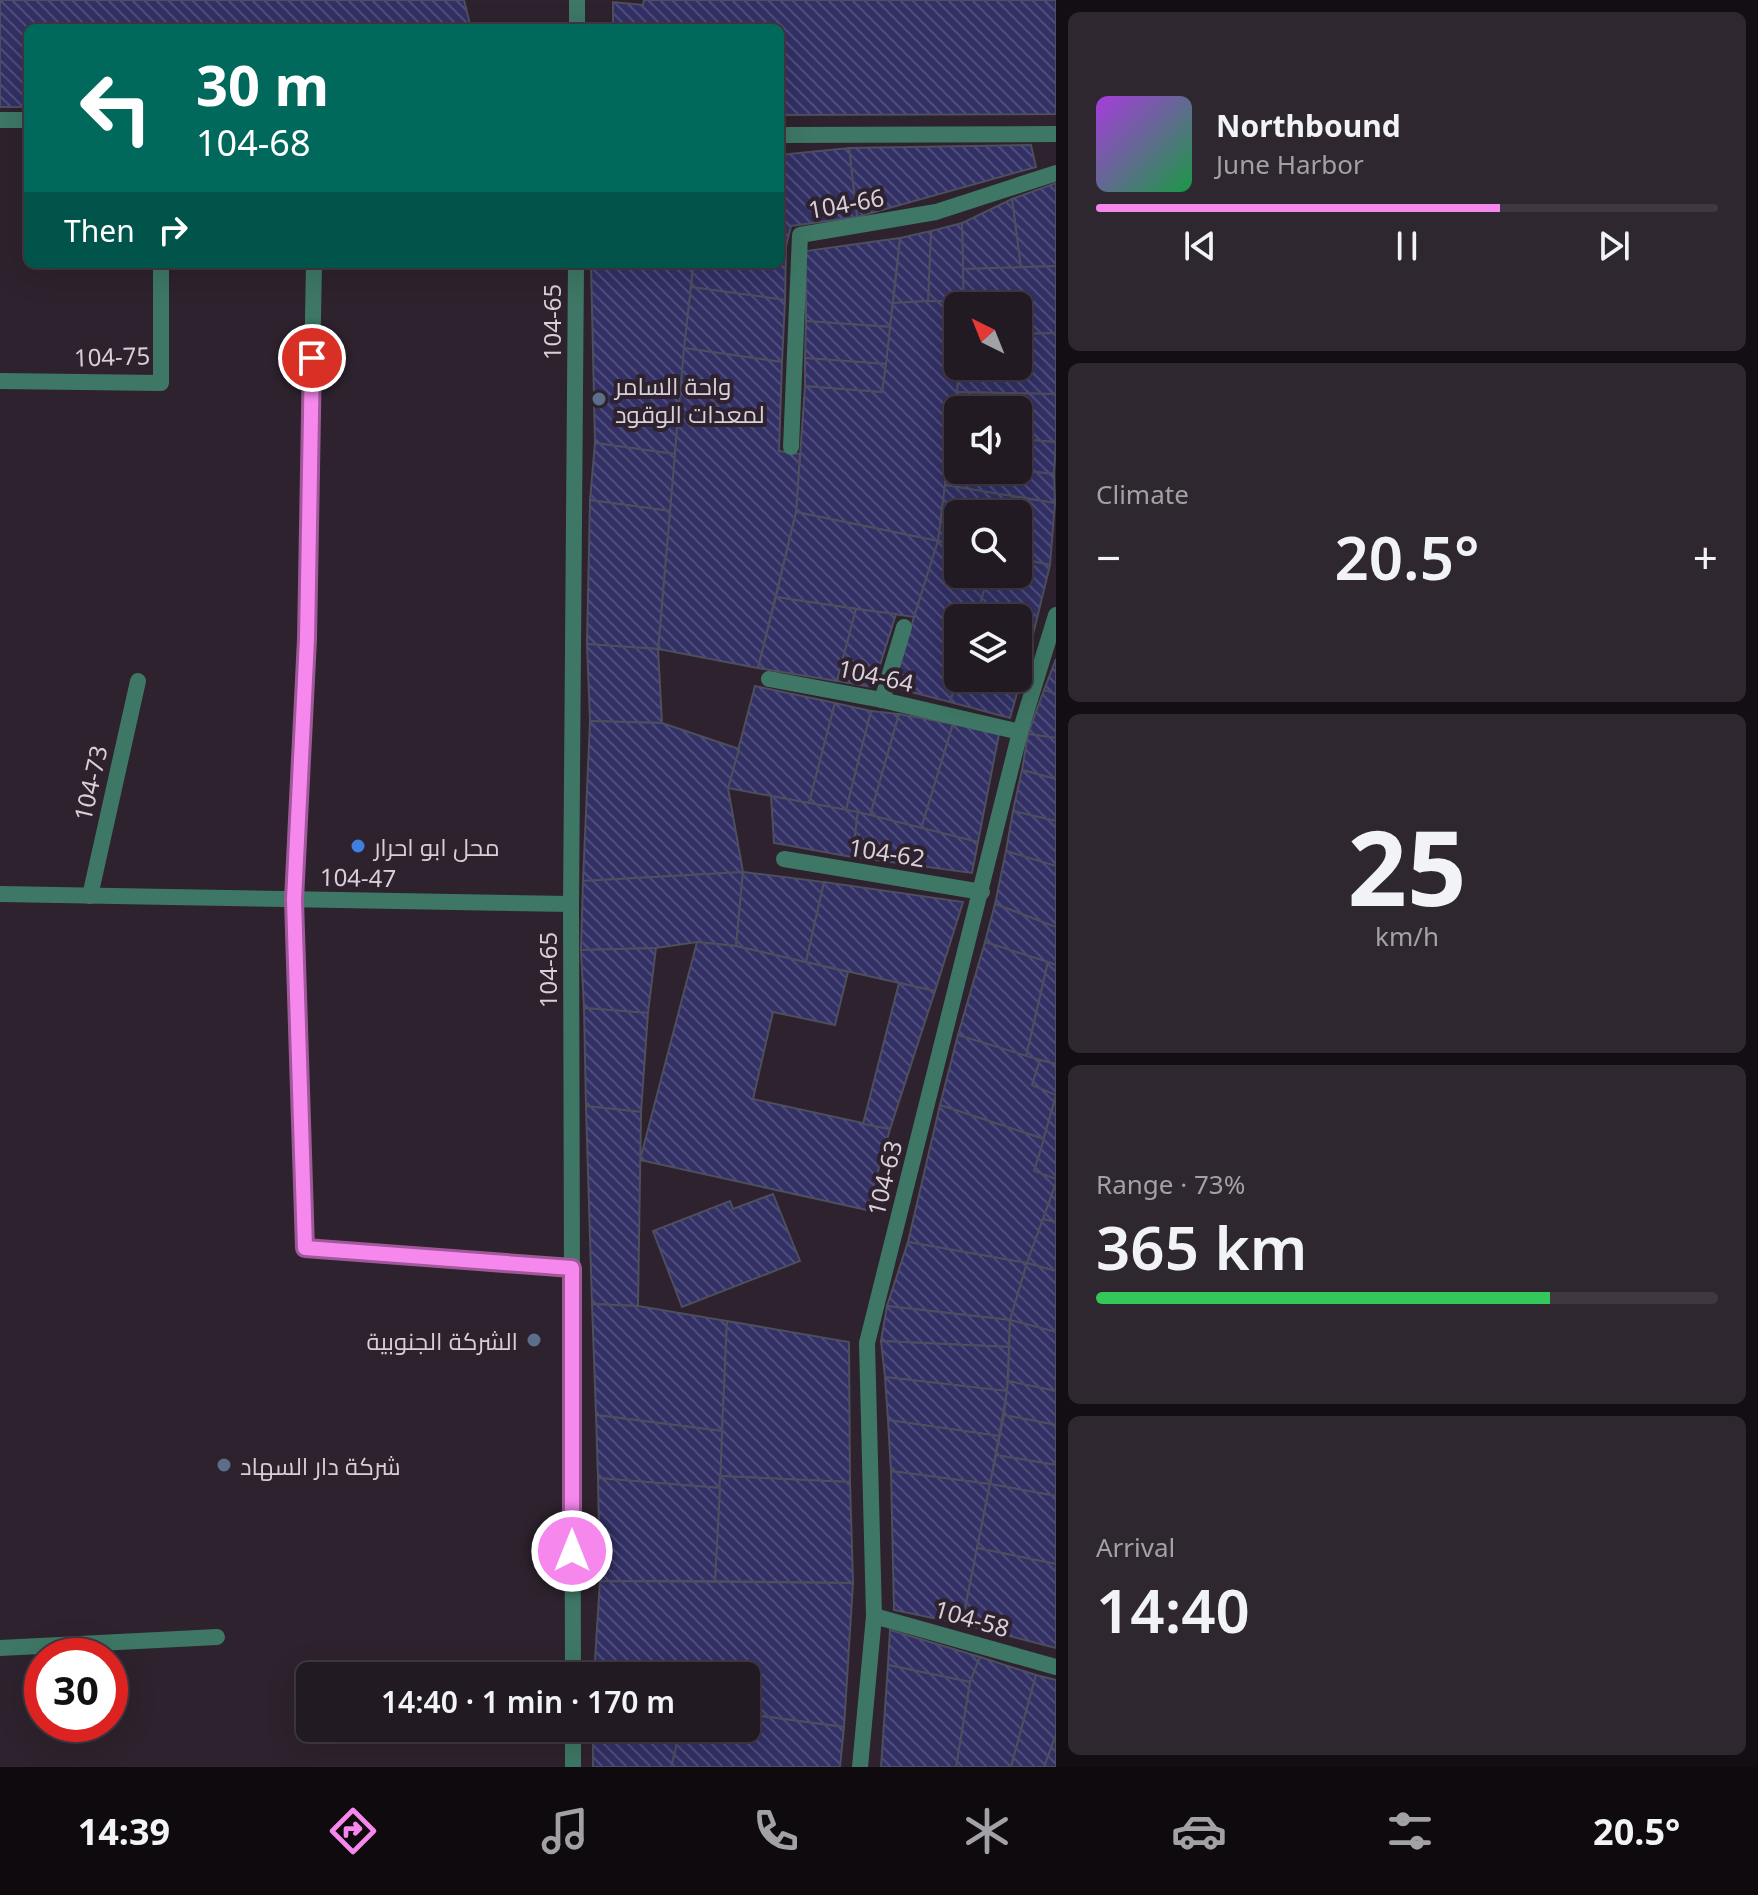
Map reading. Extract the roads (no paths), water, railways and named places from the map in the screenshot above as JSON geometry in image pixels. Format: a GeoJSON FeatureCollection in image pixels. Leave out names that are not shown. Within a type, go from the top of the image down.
{"type":"FeatureCollection","features":[{"type":"Feature","properties":{"kind":"street"},"geometry":{"type":"LineString","coordinates":[[577,0],[577,24]]}},
{"type":"Feature","properties":{"kind":"street"},"geometry":{"type":"LineString","coordinates":[[0,120],[24,120]]}},
{"type":"Feature","properties":{"kind":"street"},"geometry":{"type":"LineString","coordinates":[[784,135],[1056,134]]}},
{"type":"Feature","properties":{"kind":"street","name":"104-66"},"geometry":{"type":"LineString","coordinates":[[791,447],[800,235],[936,212],[1056,173]]}},
{"type":"Feature","properties":{"kind":"street","name":"104-75"},"geometry":{"type":"LineString","coordinates":[[0,381],[161,383],[161,268]]}},
{"type":"Feature","properties":{"kind":"street"},"geometry":{"type":"LineString","coordinates":[[314,268],[307,639],[294,900],[305,1248],[572,1268]]}},
{"type":"Feature","properties":{"kind":"street","name":"104-65"},"geometry":{"type":"LineString","coordinates":[[573,1662],[571,904],[576,268]]}},
{"type":"Feature","properties":{"kind":"street","name":"104-63"},"geometry":{"type":"LineString","coordinates":[[860,1767],[874,1616],[867,1343],[1020,732],[1056,615]]}},
{"type":"Feature","properties":{"kind":"street"},"geometry":{"type":"LineString","coordinates":[[882,700],[904,627]]}},
{"type":"Feature","properties":{"kind":"street","name":"104-64"},"geometry":{"type":"LineString","coordinates":[[769,679],[882,700],[1020,732]]}},
{"type":"Feature","properties":{"kind":"street","name":"104-73"},"geometry":{"type":"LineString","coordinates":[[90,896],[138,681]]}},
{"type":"Feature","properties":{"kind":"street","name":"104-62"},"geometry":{"type":"LineString","coordinates":[[784,859],[982,892]]}},
{"type":"Feature","properties":{"kind":"street","name":"104-47"},"geometry":{"type":"LineString","coordinates":[[0,894],[571,904]]}},
{"type":"Feature","properties":{"kind":"street","name":"104-58"},"geometry":{"type":"LineString","coordinates":[[874,1616],[1056,1667]]}},
{"type":"Feature","properties":{"kind":"street"},"geometry":{"type":"LineString","coordinates":[[0,1648],[217,1637]]}},
{"type":"Feature","properties":{"kind":"street"},"geometry":{"type":"LineString","coordinates":[[573,1742],[573,1767]]}},
{"type":"Feature","properties":{"kind":"place","name":"واحة السامر لمعدات الوقود"},"geometry":{"type":"Point","coordinates":[599,399]}},
{"type":"Feature","properties":{"kind":"place","name":"محل ابو احرار"},"geometry":{"type":"Point","coordinates":[358,846]}},
{"type":"Feature","properties":{"kind":"place","name":"الشركة الجنوبية"},"geometry":{"type":"Point","coordinates":[534,1340]}},
{"type":"Feature","properties":{"kind":"place","name":"شركة دار السهاد"},"geometry":{"type":"Point","coordinates":[224,1465]}}]}
